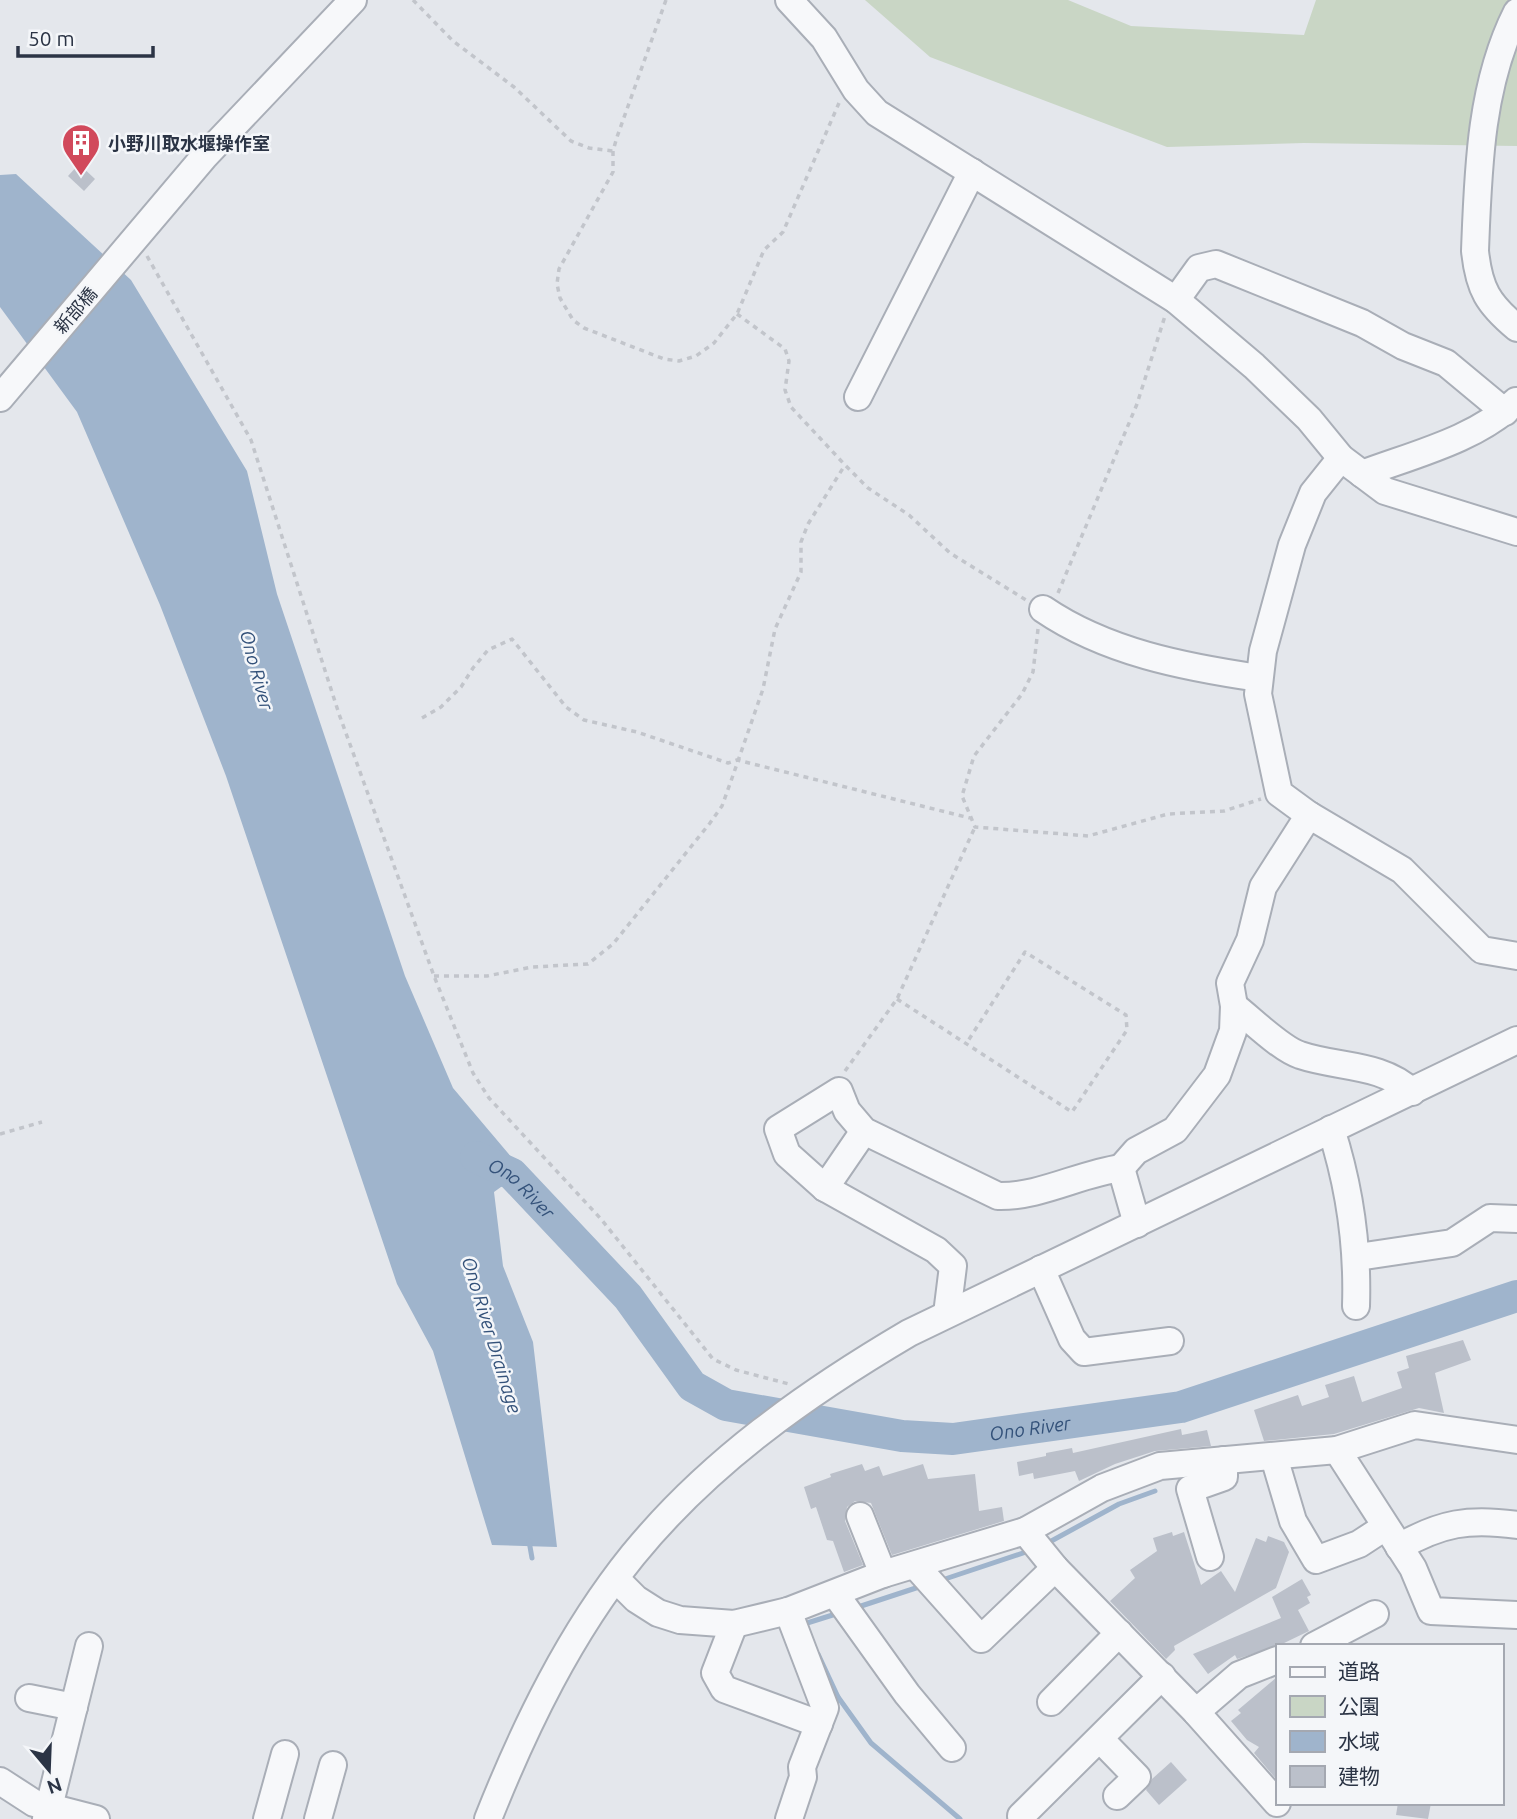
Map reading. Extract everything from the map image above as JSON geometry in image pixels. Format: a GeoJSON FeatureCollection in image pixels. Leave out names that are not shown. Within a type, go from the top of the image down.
{"type":"FeatureCollection","features":[{"type":"Feature","properties":{"kind":"street","name":"新部橋"},"geometry":{"type":"LineString","coordinates":[[0,398],[134,243],[204,157],[353,0]]}},
{"type":"Feature","properties":{"kind":"street"},"geometry":{"type":"LineString","coordinates":[[789,0],[824,38],[856,90],[877,113],[1176,300],[1254,366],[1309,419],[1352,466],[1385,491],[1517,532]]}},
{"type":"Feature","properties":{"kind":"street"},"geometry":{"type":"LineString","coordinates":[[1517,12],[1505,36],[1488,96],[1475,251],[1485,296],[1517,328]]}},
{"type":"Feature","properties":{"kind":"street"},"geometry":{"type":"LineString","coordinates":[[1505,36],[1517,66]]}},
{"type":"Feature","properties":{"kind":"street"},"geometry":{"type":"LineString","coordinates":[[858,397],[972,172]]}},
{"type":"Feature","properties":{"kind":"street"},"geometry":{"type":"LineString","coordinates":[[1176,300],[1199,268],[1216,264],[1362,323],[1403,346],[1446,363],[1511,406],[1459,437],[1352,466],[1313,493],[1292,545],[1259,678],[1258,694],[1279,793],[1309,815],[1402,870],[1482,950],[1517,956]]}},
{"type":"Feature","properties":{"kind":"street"},"geometry":{"type":"LineString","coordinates":[[1043,610],[1072,629],[1177,665],[1259,678]]}},
{"type":"Feature","properties":{"kind":"street"},"geometry":{"type":"LineString","coordinates":[[947,1314],[953,1266],[936,1250],[825,1188],[787,1154],[778,1129],[839,1091],[847,1111],[864,1131],[999,1196],[1020,1196],[1090,1172],[1121,1168],[1136,1151],[1175,1130],[1217,1075],[1233,1031],[1234,1006],[1230,982],[1250,940],[1264,887],[1309,815]]}},
{"type":"Feature","properties":{"kind":"street"},"geometry":{"type":"LineString","coordinates":[[1234,1006],[1297,1055],[1380,1072],[1401,1082],[1412,1092]]}},
{"type":"Feature","properties":{"kind":"street"},"geometry":{"type":"LineString","coordinates":[[488,1819],[526,1729],[549,1683],[616,1579],[670,1515],[750,1440],[814,1391],[909,1333],[947,1314],[1517,1040]]}},
{"type":"Feature","properties":{"kind":"street"},"geometry":{"type":"LineString","coordinates":[[1331,1129],[1345,1173],[1358,1256],[1356,1306]]}},
{"type":"Feature","properties":{"kind":"street"},"geometry":{"type":"LineString","coordinates":[[825,1188],[864,1131]]}},
{"type":"Feature","properties":{"kind":"street"},"geometry":{"type":"LineString","coordinates":[[1121,1168],[1137,1224]]}},
{"type":"Feature","properties":{"kind":"street"},"geometry":{"type":"LineString","coordinates":[[1358,1256],[1452,1244],[1490,1218],[1517,1219]]}},
{"type":"Feature","properties":{"kind":"street"},"geometry":{"type":"LineString","coordinates":[[1041,1269],[1072,1339],[1084,1352],[1170,1341]]}},
{"type":"Feature","properties":{"kind":"street"},"geometry":{"type":"LineString","coordinates":[[915,1565],[981,1639],[1040,1549],[1102,1488],[1160,1466],[1337,1450],[1415,1425],[1517,1440]]}},
{"type":"Feature","properties":{"kind":"street"},"geometry":{"type":"LineString","coordinates":[[1337,1450],[1413,1568],[1431,1611],[1517,1615]]}},
{"type":"Feature","properties":{"kind":"street"},"geometry":{"type":"LineString","coordinates":[[1274,1457],[1293,1521],[1316,1560],[1359,1545],[1423,1533],[1457,1522],[1517,1525]]}},
{"type":"Feature","properties":{"kind":"street"},"geometry":{"type":"LineString","coordinates":[[1210,1557],[1190,1489],[1224,1477],[1224,1460]]}},
{"type":"Feature","properties":{"kind":"street"},"geometry":{"type":"LineString","coordinates":[[860,1516],[883,1574]]}},
{"type":"Feature","properties":{"kind":"street"},"geometry":{"type":"LineString","coordinates":[[616,1579],[636,1599],[658,1612],[680,1620],[734,1624],[788,1611],[836,1595],[883,1574],[915,1565],[1040,1549]]}},
{"type":"Feature","properties":{"kind":"street"},"geometry":{"type":"LineString","coordinates":[[1040,1549],[1196,1712],[1276,1801]]}},
{"type":"Feature","properties":{"kind":"street"},"geometry":{"type":"LineString","coordinates":[[836,1595],[907,1694],[952,1748]]}},
{"type":"Feature","properties":{"kind":"street"},"geometry":{"type":"LineString","coordinates":[[788,1611],[825,1708],[802,1767],[803,1777],[789,1819]]}},
{"type":"Feature","properties":{"kind":"street"},"geometry":{"type":"LineString","coordinates":[[1318,1644],[1375,1614]]}},
{"type":"Feature","properties":{"kind":"street"},"geometry":{"type":"LineString","coordinates":[[734,1624],[715,1673],[723,1689],[819,1724]]}},
{"type":"Feature","properties":{"kind":"street"},"geometry":{"type":"LineString","coordinates":[[1051,1702],[1119,1633]]}},
{"type":"Feature","properties":{"kind":"street"},"geometry":{"type":"LineString","coordinates":[[47,1813],[89,1646]]}},
{"type":"Feature","properties":{"kind":"street"},"geometry":{"type":"LineString","coordinates":[[1196,1712],[1239,1675],[1276,1660]]}},
{"type":"Feature","properties":{"kind":"street"},"geometry":{"type":"LineString","coordinates":[[1021,1816],[1162,1676]]}},
{"type":"Feature","properties":{"kind":"street"},"geometry":{"type":"LineString","coordinates":[[29,1698],[74,1707]]}},
{"type":"Feature","properties":{"kind":"street"},"geometry":{"type":"LineString","coordinates":[[1100,1739],[1137,1777],[1117,1796]]}},
{"type":"Feature","properties":{"kind":"street"},"geometry":{"type":"LineString","coordinates":[[267,1819],[285,1754]]}},
{"type":"Feature","properties":{"kind":"street"},"geometry":{"type":"LineString","coordinates":[[318,1819],[333,1765]]}},
{"type":"Feature","properties":{"kind":"street"},"geometry":{"type":"LineString","coordinates":[[0,1781],[47,1813],[96,1819]]}},
{"type":"Feature","properties":{"kind":"street"},"geometry":{"type":"LineString","coordinates":[[1280,1805],[1292,1819]]}},
{"type":"Feature","properties":{"kind":"path"},"geometry":{"type":"LineString","coordinates":[[413,0],[453,41],[514,88],[571,141],[589,148],[613,151]]}},
{"type":"Feature","properties":{"kind":"path"},"geometry":{"type":"LineString","coordinates":[[666,0],[613,151],[613,172],[559,269],[557,284],[560,298],[573,320],[584,328],[664,359],[679,361],[696,356],[714,343],[737,314],[764,250],[783,232],[841,98],[856,90]]}},
{"type":"Feature","properties":{"kind":"path"},"geometry":{"type":"LineString","coordinates":[[134,243],[214,371],[251,440],[339,714],[460,1046],[489,1098],[601,1219],[713,1359],[736,1370],[814,1391]]}},
{"type":"Feature","properties":{"kind":"path"},"geometry":{"type":"LineString","coordinates":[[737,314],[785,349],[789,361],[785,390],[791,407],[868,488],[909,514],[950,554],[1043,610]]}},
{"type":"Feature","properties":{"kind":"path"},"geometry":{"type":"LineString","coordinates":[[434,976],[487,976],[532,967],[575,967],[588,964],[601,956],[710,822],[722,806],[763,689],[775,629],[801,572],[801,542],[808,524],[845,465]]}},
{"type":"Feature","properties":{"kind":"path"},"geometry":{"type":"LineString","coordinates":[[422,718],[441,706],[461,687],[488,650],[513,639],[566,707],[584,720],[637,732],[728,763],[737,760],[971,818]]}},
{"type":"Feature","properties":{"kind":"path"},"geometry":{"type":"LineString","coordinates":[[839,1091],[847,1066],[872,1037],[897,999],[975,827]]}},
{"type":"Feature","properties":{"kind":"path"},"geometry":{"type":"LineString","coordinates":[[897,999],[966,1044],[1072,1112],[1126,1030],[1126,1015],[1025,952],[966,1044]]}},
{"type":"Feature","properties":{"kind":"path"},"geometry":{"type":"LineString","coordinates":[[0,1134],[41,1122]]}},
{"type":"Feature","properties":{"kind":"green space"},"geometry":{"type":"Polygon","coordinates":[[[865,0],[1068,0],[1131,26],[1304,35],[1316,0],[1517,0],[1517,146],[1304,143],[1167,147],[930,57],[865,0]]]}},
{"type":"Feature","properties":{"kind":"water"},"geometry":{"type":"Polygon","coordinates":[[[16,174],[131,280],[247,471],[277,594],[405,976],[453,1088],[523,1171],[494,1192],[503,1266],[533,1342],[557,1547],[492,1545],[433,1351],[397,1284],[226,776],[160,605],[77,412],[0,307],[0,175],[16,174]]]}},
{"type":"Feature","properties":{"kind":"building","name":"小野川取水堰操作室"},"geometry":{"type":"Polygon","coordinates":[[[79,164],[95,179],[84,191],[68,176],[79,164]]]}},
{"type":"Feature","properties":{"kind":"building"},"geometry":{"type":"Polygon","coordinates":[[[1463,1340],[1471,1360],[1435,1373],[1444,1413],[1419,1408],[1334,1434],[1264,1441],[1254,1410],[1298,1395],[1302,1406],[1329,1397],[1325,1385],[1354,1376],[1362,1402],[1402,1388],[1397,1372],[1409,1368],[1406,1356],[1463,1340]]]}},
{"type":"Feature","properties":{"kind":"building"},"geometry":{"type":"Polygon","coordinates":[[[1181,1429],[1182,1435],[1207,1430],[1211,1446],[1155,1451],[1115,1464],[1079,1481],[1075,1471],[1034,1479],[1033,1473],[1019,1476],[1017,1462],[1046,1456],[1046,1453],[1072,1448],[1073,1453],[1181,1429]]]}},
{"type":"Feature","properties":{"kind":"building"},"geometry":{"type":"Polygon","coordinates":[[[862,1464],[865,1471],[879,1466],[883,1476],[923,1464],[928,1479],[975,1474],[979,1511],[1002,1507],[1004,1521],[892,1555],[871,1503],[855,1501],[847,1507],[845,1521],[863,1565],[844,1572],[833,1541],[827,1540],[816,1507],[811,1509],[804,1487],[831,1477],[830,1474],[862,1464]]]}},
{"type":"Feature","properties":{"kind":"building"},"geometry":{"type":"Polygon","coordinates":[[[1172,1532],[1173,1536],[1184,1532],[1201,1585],[1221,1571],[1235,1592],[1256,1538],[1266,1542],[1268,1536],[1284,1542],[1289,1552],[1276,1588],[1174,1646],[1175,1650],[1166,1659],[1110,1601],[1135,1578],[1130,1570],[1157,1551],[1153,1538],[1172,1532]]]}},
{"type":"Feature","properties":{"kind":"building"},"geometry":{"type":"Polygon","coordinates":[[[1302,1579],[1311,1595],[1307,1597],[1310,1603],[1298,1610],[1309,1631],[1282,1644],[1237,1659],[1235,1655],[1208,1674],[1193,1654],[1281,1618],[1272,1597],[1302,1579]]]}},
{"type":"Feature","properties":{"kind":"building"},"geometry":{"type":"Polygon","coordinates":[[[1276,1678],[1276,1779],[1254,1753],[1259,1747],[1247,1740],[1231,1721],[1241,1713],[1238,1710],[1276,1678]]]}},
{"type":"Feature","properties":{"kind":"building"},"geometry":{"type":"Polygon","coordinates":[[[1171,1762],[1187,1780],[1159,1805],[1146,1790],[1152,1779],[1171,1762]]]}},
{"type":"Feature","properties":{"kind":"building"},"geometry":{"type":"Polygon","coordinates":[[[1398,1805],[1431,1805],[1428,1819],[1396,1815],[1398,1805]]]}},
{"type":"Feature","properties":{"kind":"waterway","name":"Ono River"},"geometry":{"type":"LineString","coordinates":[[476,1157],[512,1174],[628,1297],[692,1386],[726,1405],[902,1436],[953,1439],[1181,1407],[1517,1296]]}},
{"type":"Feature","properties":{"kind":"waterway"},"geometry":{"type":"LineString","coordinates":[[1044,1545],[1119,1504],[1155,1491]]}},
{"type":"Feature","properties":{"kind":"waterway","name":"Ono River Drainage"},"geometry":{"type":"LineString","coordinates":[[529,1541],[532,1558]]}},
{"type":"Feature","properties":{"kind":"waterway"},"geometry":{"type":"LineString","coordinates":[[942,1580],[1032,1550]]}},
{"type":"Feature","properties":{"kind":"waterway"},"geometry":{"type":"LineString","coordinates":[[855,1608],[922,1586]]}},
{"type":"Feature","properties":{"kind":"waterway"},"geometry":{"type":"LineString","coordinates":[[805,1626],[804,1624],[839,1613]]}},
{"type":"Feature","properties":{"kind":"waterway"},"geometry":{"type":"LineString","coordinates":[[818,1654],[838,1697],[835,1706]]}},
{"type":"Feature","properties":{"kind":"waterway"},"geometry":{"type":"LineString","coordinates":[[838,1697],[871,1743],[960,1819]]}},
{"type":"Feature","properties":{"kind":"place","name":"小野川取水堰操作室"},"geometry":{"type":"Point","coordinates":[81,177]}}]}
